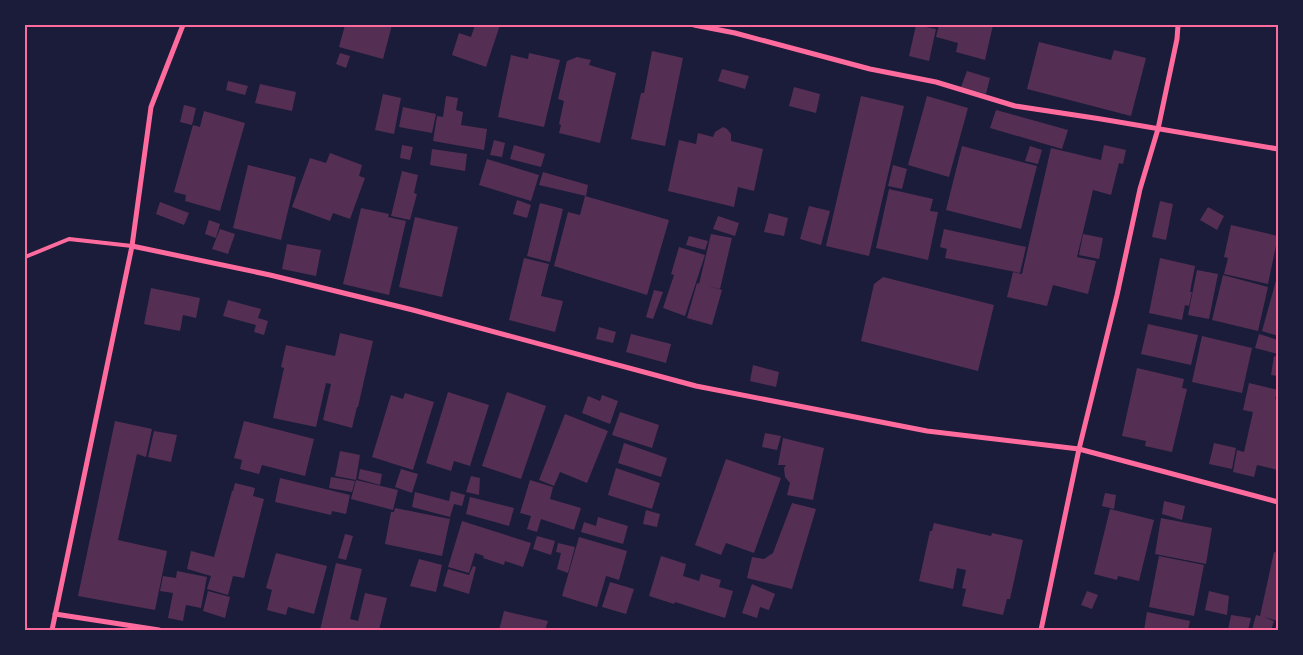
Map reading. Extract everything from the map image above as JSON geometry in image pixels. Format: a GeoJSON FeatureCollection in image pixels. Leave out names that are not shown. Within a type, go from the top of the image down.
{"type":"FeatureCollection","features":[{"type":"Feature","properties":{"kind":"street"},"geometry":{"type":"LineString","coordinates":[[52,630],[132,246],[151,107],[183,25]]}},
{"type":"Feature","properties":{"kind":"street"},"geometry":{"type":"LineString","coordinates":[[694,25],[734,33],[870,69],[936,82],[1015,106],[1278,149]]}},
{"type":"Feature","properties":{"kind":"street"},"geometry":{"type":"LineString","coordinates":[[1041,630],[1079,449],[1117,294],[1140,189],[1158,129],[1177,39],[1178,25]]}},
{"type":"Feature","properties":{"kind":"street"},"geometry":{"type":"LineString","coordinates":[[132,246],[270,275],[413,310],[696,386],[927,431],[1079,449],[1278,502]]}},
{"type":"Feature","properties":{"kind":"street"},"geometry":{"type":"LineString","coordinates":[[55,614],[159,630]]}},
{"type":"Feature","properties":{"kind":"lane"},"geometry":{"type":"LineString","coordinates":[[25,257],[69,238],[132,246]]}},
{"type":"Feature","properties":{"kind":"building"},"geometry":{"type":"Polygon","coordinates":[[[345,25],[392,25],[383,59],[339,47],[345,25]]]}},
{"type":"Feature","properties":{"kind":"building"},"geometry":{"type":"Polygon","coordinates":[[[475,25],[500,25],[486,67],[452,55],[459,33],[471,37],[475,25]]]}},
{"type":"Feature","properties":{"kind":"building"},"geometry":{"type":"Polygon","coordinates":[[[916,25],[936,29],[929,61],[909,56],[916,25]]]}},
{"type":"Feature","properties":{"kind":"building"},"geometry":{"type":"Polygon","coordinates":[[[939,25],[993,25],[985,60],[956,52],[958,43],[936,37],[939,25]]]}},
{"type":"Feature","properties":{"kind":"building"},"geometry":{"type":"Polygon","coordinates":[[[1039,42],[1111,60],[1114,50],[1146,58],[1131,116],[1027,89],[1039,42]]]}},
{"type":"Feature","properties":{"kind":"building"},"geometry":{"type":"Polygon","coordinates":[[[652,51],[683,58],[665,146],[631,139],[641,93],[644,93],[652,51]]]}},
{"type":"Feature","properties":{"kind":"building"},"geometry":{"type":"Polygon","coordinates":[[[340,53],[350,56],[346,68],[336,64],[340,53]]]}},
{"type":"Feature","properties":{"kind":"building"},"geometry":{"type":"Polygon","coordinates":[[[529,53],[560,60],[544,127],[498,117],[511,55],[528,59],[529,53]]]}},
{"type":"Feature","properties":{"kind":"building"},"geometry":{"type":"Polygon","coordinates":[[[577,57],[591,60],[589,65],[616,73],[600,143],[559,133],[564,101],[558,99],[567,61],[577,57]]]}},
{"type":"Feature","properties":{"kind":"building"},"geometry":{"type":"Polygon","coordinates":[[[722,69],[749,76],[745,89],[718,81],[722,69]]]}},
{"type":"Feature","properties":{"kind":"building"},"geometry":{"type":"Polygon","coordinates":[[[967,71],[990,78],[986,94],[961,87],[967,71]]]}},
{"type":"Feature","properties":{"kind":"building"},"geometry":{"type":"Polygon","coordinates":[[[228,81],[248,86],[245,95],[226,90],[228,81]]]}},
{"type":"Feature","properties":{"kind":"building"},"geometry":{"type":"Polygon","coordinates":[[[260,84],[296,92],[292,111],[255,103],[260,84]]]}},
{"type":"Feature","properties":{"kind":"building"},"geometry":{"type":"Polygon","coordinates":[[[794,87],[820,94],[816,113],[789,106],[794,87]]]}},
{"type":"Feature","properties":{"kind":"building"},"geometry":{"type":"Polygon","coordinates":[[[383,94],[401,98],[394,134],[375,130],[383,94]]]}},
{"type":"Feature","properties":{"kind":"building"},"geometry":{"type":"Polygon","coordinates":[[[446,96],[458,98],[456,110],[463,112],[461,125],[487,129],[484,150],[433,141],[437,116],[443,117],[446,96]]]}},
{"type":"Feature","properties":{"kind":"building"},"geometry":{"type":"Polygon","coordinates":[[[861,96],[904,106],[869,256],[826,246],[861,96]]]}},
{"type":"Feature","properties":{"kind":"building"},"geometry":{"type":"Polygon","coordinates":[[[927,96],[968,108],[949,177],[908,165],[927,96]]]}},
{"type":"Feature","properties":{"kind":"building"},"geometry":{"type":"Polygon","coordinates":[[[184,105],[196,108],[192,125],[180,122],[184,105]]]}},
{"type":"Feature","properties":{"kind":"building"},"geometry":{"type":"Polygon","coordinates":[[[403,107],[436,114],[432,133],[399,127],[403,107]]]}},
{"type":"Feature","properties":{"kind":"building"},"geometry":{"type":"Polygon","coordinates":[[[996,110],[1068,130],[1062,149],[990,128],[996,110]]]}},
{"type":"Feature","properties":{"kind":"building"},"geometry":{"type":"Polygon","coordinates":[[[204,111],[245,123],[220,211],[185,201],[186,195],[174,192],[193,125],[200,127],[204,111]]]}},
{"type":"Feature","properties":{"kind":"building"},"geometry":{"type":"Polygon","coordinates":[[[723,127],[731,134],[731,141],[763,149],[754,191],[738,187],[734,207],[668,191],[679,140],[696,144],[698,133],[713,137],[715,132],[723,127]]]}},
{"type":"Feature","properties":{"kind":"building"},"geometry":{"type":"Polygon","coordinates":[[[494,140],[505,143],[502,157],[490,155],[494,140]]]}},
{"type":"Feature","properties":{"kind":"building"},"geometry":{"type":"Polygon","coordinates":[[[402,145],[413,147],[410,160],[400,158],[402,145]]]}},
{"type":"Feature","properties":{"kind":"building"},"geometry":{"type":"Polygon","coordinates":[[[514,145],[545,154],[541,167],[510,159],[514,145]]]}},
{"type":"Feature","properties":{"kind":"building"},"geometry":{"type":"Polygon","coordinates":[[[1104,145],[1126,150],[1123,164],[1119,163],[1111,195],[1093,190],[1077,257],[1096,261],[1088,294],[1053,285],[1047,306],[1007,297],[1013,272],[1022,274],[1051,148],[1101,160],[1104,145]]]}},
{"type":"Feature","properties":{"kind":"building"},"geometry":{"type":"Polygon","coordinates":[[[962,146],[1037,166],[1021,229],[946,210],[962,146]]]}},
{"type":"Feature","properties":{"kind":"building"},"geometry":{"type":"Polygon","coordinates":[[[1030,146],[1042,150],[1038,164],[1025,161],[1030,146]]]}},
{"type":"Feature","properties":{"kind":"building"},"geometry":{"type":"Polygon","coordinates":[[[432,149],[467,154],[465,171],[430,165],[432,149]]]}},
{"type":"Feature","properties":{"kind":"building"},"geometry":{"type":"Polygon","coordinates":[[[330,153],[362,165],[359,176],[365,178],[350,219],[333,213],[330,221],[292,207],[310,158],[326,163],[330,153]]]}},
{"type":"Feature","properties":{"kind":"building"},"geometry":{"type":"Polygon","coordinates":[[[487,159],[539,175],[531,201],[479,185],[487,159]]]}},
{"type":"Feature","properties":{"kind":"building"},"geometry":{"type":"Polygon","coordinates":[[[248,165],[296,177],[281,240],[233,228],[248,165]]]}},
{"type":"Feature","properties":{"kind":"building"},"geometry":{"type":"Polygon","coordinates":[[[893,165],[907,169],[902,189],[888,186],[893,165]]]}},
{"type":"Feature","properties":{"kind":"building"},"geometry":{"type":"Polygon","coordinates":[[[402,171],[418,175],[414,193],[417,194],[410,220],[391,216],[402,171]]]}},
{"type":"Feature","properties":{"kind":"building"},"geometry":{"type":"Polygon","coordinates":[[[543,172],[588,185],[586,196],[539,185],[543,172]]]}},
{"type":"Feature","properties":{"kind":"building"},"geometry":{"type":"Polygon","coordinates":[[[889,189],[933,199],[930,211],[938,212],[928,260],[876,248],[889,189]]]}},
{"type":"Feature","properties":{"kind":"building"},"geometry":{"type":"Polygon","coordinates":[[[585,196],[669,220],[647,295],[554,266],[568,212],[580,215],[585,196]]]}},
{"type":"Feature","properties":{"kind":"building"},"geometry":{"type":"Polygon","coordinates":[[[517,200],[531,205],[527,218],[513,214],[517,200]]]}},
{"type":"Feature","properties":{"kind":"building"},"geometry":{"type":"Polygon","coordinates":[[[1160,201],[1173,204],[1166,240],[1152,237],[1160,201]]]}},
{"type":"Feature","properties":{"kind":"building"},"geometry":{"type":"Polygon","coordinates":[[[160,202],[189,213],[184,225],[156,214],[160,202]]]}},
{"type":"Feature","properties":{"kind":"building"},"geometry":{"type":"Polygon","coordinates":[[[540,203],[563,209],[550,262],[527,256],[540,203]]]}},
{"type":"Feature","properties":{"kind":"building"},"geometry":{"type":"Polygon","coordinates":[[[809,206],[830,211],[821,245],[800,239],[809,206]]]}},
{"type":"Feature","properties":{"kind":"building"},"geometry":{"type":"Polygon","coordinates":[[[1208,207],[1224,216],[1217,230],[1200,220],[1208,207]]]}},
{"type":"Feature","properties":{"kind":"building"},"geometry":{"type":"Polygon","coordinates":[[[361,208],[389,214],[388,217],[406,221],[389,295],[343,284],[361,208]]]}},
{"type":"Feature","properties":{"kind":"building"},"geometry":{"type":"Polygon","coordinates":[[[769,213],[788,218],[784,236],[764,232],[769,213]]]}},
{"type":"Feature","properties":{"kind":"building"},"geometry":{"type":"Polygon","coordinates":[[[718,216],[739,223],[735,236],[713,229],[718,216]]]}},
{"type":"Feature","properties":{"kind":"building"},"geometry":{"type":"Polygon","coordinates":[[[415,217],[458,227],[442,297],[399,287],[415,217]]]}},
{"type":"Feature","properties":{"kind":"building"},"geometry":{"type":"Polygon","coordinates":[[[209,220],[220,224],[216,238],[205,234],[209,220]]]}},
{"type":"Feature","properties":{"kind":"building"},"geometry":{"type":"Polygon","coordinates":[[[1231,225],[1278,236],[1268,284],[1224,274],[1228,258],[1224,257],[1231,225]]]}},
{"type":"Feature","properties":{"kind":"building"},"geometry":{"type":"Polygon","coordinates":[[[220,229],[235,234],[228,254],[212,249],[220,229]]]}},
{"type":"Feature","properties":{"kind":"building"},"geometry":{"type":"Polygon","coordinates":[[[944,229],[1026,247],[1020,273],[945,258],[947,249],[940,247],[944,229]]]}},
{"type":"Feature","properties":{"kind":"building"},"geometry":{"type":"Polygon","coordinates":[[[711,234],[732,238],[720,289],[708,286],[722,290],[712,325],[687,318],[697,283],[699,284],[711,234]]]}},
{"type":"Feature","properties":{"kind":"building"},"geometry":{"type":"Polygon","coordinates":[[[1083,234],[1103,238],[1099,259],[1079,255],[1083,234]]]}},
{"type":"Feature","properties":{"kind":"building"},"geometry":{"type":"Polygon","coordinates":[[[689,236],[708,241],[705,250],[686,245],[689,236]]]}},
{"type":"Feature","properties":{"kind":"building"},"geometry":{"type":"Polygon","coordinates":[[[287,244],[321,250],[316,276],[282,269],[287,244]]]}},
{"type":"Feature","properties":{"kind":"building"},"geometry":{"type":"Polygon","coordinates":[[[679,247],[705,255],[685,316],[663,308],[674,275],[671,274],[679,247]]]}},
{"type":"Feature","properties":{"kind":"building"},"geometry":{"type":"Polygon","coordinates":[[[524,258],[549,264],[541,296],[563,301],[555,332],[509,320],[524,258]]]}},
{"type":"Feature","properties":{"kind":"building"},"geometry":{"type":"Polygon","coordinates":[[[1160,258],[1195,266],[1189,306],[1185,305],[1182,320],[1149,313],[1160,258]]]}},
{"type":"Feature","properties":{"kind":"building"},"geometry":{"type":"Polygon","coordinates":[[[1197,270],[1218,274],[1209,319],[1188,315],[1197,270]]]}},
{"type":"Feature","properties":{"kind":"building"},"geometry":{"type":"Polygon","coordinates":[[[1223,275],[1268,287],[1258,331],[1212,320],[1223,275]]]}},
{"type":"Feature","properties":{"kind":"building"},"geometry":{"type":"Polygon","coordinates":[[[883,277],[994,305],[978,371],[861,341],[874,284],[883,277]]]}},
{"type":"Feature","properties":{"kind":"building"},"geometry":{"type":"Polygon","coordinates":[[[1278,277],[1278,336],[1262,331],[1278,277]]]}},
{"type":"Feature","properties":{"kind":"building"},"geometry":{"type":"Polygon","coordinates":[[[151,288],[200,298],[196,318],[183,315],[180,331],[144,324],[151,288]]]}},
{"type":"Feature","properties":{"kind":"building"},"geometry":{"type":"Polygon","coordinates":[[[654,290],[663,292],[653,319],[646,317],[654,290]]]}},
{"type":"Feature","properties":{"kind":"building"},"geometry":{"type":"Polygon","coordinates":[[[228,300],[261,309],[258,318],[268,321],[264,335],[254,332],[256,325],[223,316],[228,300]]]}},
{"type":"Feature","properties":{"kind":"building"},"geometry":{"type":"Polygon","coordinates":[[[1148,324],[1198,335],[1191,365],[1141,354],[1148,324]]]}},
{"type":"Feature","properties":{"kind":"building"},"geometry":{"type":"Polygon","coordinates":[[[599,327],[616,332],[613,343],[596,339],[599,327]]]}},
{"type":"Feature","properties":{"kind":"building"},"geometry":{"type":"Polygon","coordinates":[[[340,333],[373,341],[352,428],[323,420],[331,384],[326,383],[316,427],[273,418],[284,368],[281,367],[286,345],[335,356],[340,333]]]}},
{"type":"Feature","properties":{"kind":"building"},"geometry":{"type":"Polygon","coordinates":[[[631,334],[671,344],[666,363],[626,352],[631,334]]]}},
{"type":"Feature","properties":{"kind":"building"},"geometry":{"type":"Polygon","coordinates":[[[1259,334],[1278,340],[1278,354],[1255,348],[1259,334]]]}},
{"type":"Feature","properties":{"kind":"building"},"geometry":{"type":"Polygon","coordinates":[[[1202,336],[1252,348],[1242,393],[1192,382],[1202,336]]]}},
{"type":"Feature","properties":{"kind":"building"},"geometry":{"type":"Polygon","coordinates":[[[1274,356],[1278,357],[1278,376],[1271,375],[1274,356]]]}},
{"type":"Feature","properties":{"kind":"building"},"geometry":{"type":"Polygon","coordinates":[[[753,365],[779,372],[776,387],[750,381],[753,365]]]}},
{"type":"Feature","properties":{"kind":"building"},"geometry":{"type":"Polygon","coordinates":[[[1137,368],[1184,379],[1182,388],[1187,389],[1172,452],[1145,446],[1146,441],[1122,436],[1137,368]]]}},
{"type":"Feature","properties":{"kind":"building"},"geometry":{"type":"Polygon","coordinates":[[[1249,383],[1278,390],[1275,399],[1278,400],[1278,470],[1257,465],[1254,477],[1233,472],[1237,450],[1244,452],[1253,412],[1243,410],[1249,383]]]}},
{"type":"Feature","properties":{"kind":"building"},"geometry":{"type":"Polygon","coordinates":[[[448,392],[489,405],[470,466],[454,461],[451,471],[426,463],[448,392]]]}},
{"type":"Feature","properties":{"kind":"building"},"geometry":{"type":"Polygon","coordinates":[[[507,392],[546,406],[521,479],[482,466],[507,392]]]}},
{"type":"Feature","properties":{"kind":"building"},"geometry":{"type":"Polygon","coordinates":[[[405,393],[434,402],[413,470],[372,457],[391,395],[403,399],[405,393]]]}},
{"type":"Feature","properties":{"kind":"building"},"geometry":{"type":"Polygon","coordinates":[[[602,395],[618,401],[610,424],[582,413],[588,396],[600,401],[602,395]]]}},
{"type":"Feature","properties":{"kind":"building"},"geometry":{"type":"Polygon","coordinates":[[[620,412],[659,425],[652,448],[612,435],[620,412]]]}},
{"type":"Feature","properties":{"kind":"building"},"geometry":{"type":"Polygon","coordinates":[[[565,414],[608,431],[587,483],[560,472],[554,486],[539,480],[565,414]]]}},
{"type":"Feature","properties":{"kind":"building"},"geometry":{"type":"Polygon","coordinates":[[[115,421],[152,429],[146,457],[137,454],[118,540],[167,551],[155,610],[78,596],[115,421]]]}},
{"type":"Feature","properties":{"kind":"building"},"geometry":{"type":"Polygon","coordinates":[[[244,421],[314,439],[305,476],[262,465],[259,474],[240,469],[242,460],[234,458],[244,421]]]}},
{"type":"Feature","properties":{"kind":"building"},"geometry":{"type":"Polygon","coordinates":[[[154,431],[177,435],[171,462],[148,457],[154,431]]]}},
{"type":"Feature","properties":{"kind":"building"},"geometry":{"type":"Polygon","coordinates":[[[765,433],[781,436],[777,450],[762,447],[765,433]]]}},
{"type":"Feature","properties":{"kind":"building"},"geometry":{"type":"Polygon","coordinates":[[[783,438],[824,448],[813,500],[787,495],[790,483],[785,477],[784,468],[786,465],[778,465],[783,438]]]}},
{"type":"Feature","properties":{"kind":"building"},"geometry":{"type":"Polygon","coordinates":[[[624,443],[667,458],[661,477],[618,463],[624,443]]]}},
{"type":"Feature","properties":{"kind":"building"},"geometry":{"type":"Polygon","coordinates":[[[1214,443],[1236,448],[1232,469],[1209,464],[1214,443]]]}},
{"type":"Feature","properties":{"kind":"building"},"geometry":{"type":"Polygon","coordinates":[[[340,451],[360,455],[356,480],[335,476],[340,451]]]}},
{"type":"Feature","properties":{"kind":"building"},"geometry":{"type":"Polygon","coordinates":[[[726,459],[781,478],[754,553],[726,543],[721,555],[695,545],[726,459]]]}},
{"type":"Feature","properties":{"kind":"building"},"geometry":{"type":"Polygon","coordinates":[[[616,468],[660,483],[652,509],[608,495],[616,468]]]}},
{"type":"Feature","properties":{"kind":"building"},"geometry":{"type":"Polygon","coordinates":[[[360,469],[382,474],[380,485],[358,479],[360,469]]]}},
{"type":"Feature","properties":{"kind":"building"},"geometry":{"type":"Polygon","coordinates":[[[401,469],[418,474],[412,493],[395,487],[401,469]]]}},
{"type":"Feature","properties":{"kind":"building"},"geometry":{"type":"Polygon","coordinates":[[[471,476],[480,478],[479,495],[466,492],[471,476]]]}},
{"type":"Feature","properties":{"kind":"building"},"geometry":{"type":"Polygon","coordinates":[[[331,477],[355,481],[352,492],[329,488],[331,477]]]}},
{"type":"Feature","properties":{"kind":"building"},"geometry":{"type":"Polygon","coordinates":[[[280,478],[350,495],[346,514],[332,511],[331,515],[275,502],[280,478]]]}},
{"type":"Feature","properties":{"kind":"building"},"geometry":{"type":"Polygon","coordinates":[[[356,480],[398,490],[393,510],[351,499],[356,480]]]}},
{"type":"Feature","properties":{"kind":"building"},"geometry":{"type":"Polygon","coordinates":[[[530,480],[553,487],[550,499],[581,508],[574,530],[541,519],[537,532],[527,529],[531,516],[520,513],[530,480]]]}},
{"type":"Feature","properties":{"kind":"building"},"geometry":{"type":"Polygon","coordinates":[[[235,483],[255,488],[253,496],[264,499],[244,578],[233,576],[228,595],[207,589],[211,576],[187,569],[191,551],[214,557],[235,483]]]}},
{"type":"Feature","properties":{"kind":"building"},"geometry":{"type":"Polygon","coordinates":[[[451,491],[465,495],[462,506],[454,504],[450,517],[412,507],[415,492],[449,501],[451,491]]]}},
{"type":"Feature","properties":{"kind":"building"},"geometry":{"type":"Polygon","coordinates":[[[1105,493],[1116,495],[1114,509],[1102,506],[1105,493]]]}},
{"type":"Feature","properties":{"kind":"building"},"geometry":{"type":"Polygon","coordinates":[[[470,497],[514,508],[509,526],[466,514],[470,497]]]}},
{"type":"Feature","properties":{"kind":"building"},"geometry":{"type":"Polygon","coordinates":[[[1164,501],[1185,506],[1182,520],[1162,514],[1164,501]]]}},
{"type":"Feature","properties":{"kind":"building"},"geometry":{"type":"Polygon","coordinates":[[[792,503],[816,509],[792,589],[747,578],[752,557],[764,559],[773,553],[792,503]]]}},
{"type":"Feature","properties":{"kind":"building"},"geometry":{"type":"Polygon","coordinates":[[[395,508],[450,519],[442,556],[385,544],[391,512],[394,512],[395,508]]]}},
{"type":"Feature","properties":{"kind":"building"},"geometry":{"type":"Polygon","coordinates":[[[1110,509],[1154,520],[1139,581],[1118,576],[1117,580],[1094,574],[1110,509]]]}},
{"type":"Feature","properties":{"kind":"building"},"geometry":{"type":"Polygon","coordinates":[[[646,510],[660,514],[657,527],[643,524],[646,510]]]}},
{"type":"Feature","properties":{"kind":"building"},"geometry":{"type":"Polygon","coordinates":[[[598,517],[628,526],[623,544],[581,532],[584,522],[596,526],[598,517]]]}},
{"type":"Feature","properties":{"kind":"building"},"geometry":{"type":"Polygon","coordinates":[[[1161,518],[1212,528],[1206,564],[1155,554],[1161,518]]]}},
{"type":"Feature","properties":{"kind":"building"},"geometry":{"type":"Polygon","coordinates":[[[462,521],[531,543],[523,567],[505,561],[504,565],[483,558],[484,556],[475,553],[469,573],[448,567],[462,521]]]}},
{"type":"Feature","properties":{"kind":"building"},"geometry":{"type":"Polygon","coordinates":[[[934,523],[991,536],[992,533],[1023,540],[1010,599],[1007,599],[1003,615],[962,606],[966,589],[962,588],[966,570],[957,568],[953,589],[919,581],[930,531],[932,531],[934,523]]]}},
{"type":"Feature","properties":{"kind":"building"},"geometry":{"type":"Polygon","coordinates":[[[345,534],[353,536],[346,560],[338,558],[345,534]]]}},
{"type":"Feature","properties":{"kind":"building"},"geometry":{"type":"Polygon","coordinates":[[[537,536],[555,541],[551,555],[533,549],[537,536]]]}},
{"type":"Feature","properties":{"kind":"building"},"geometry":{"type":"Polygon","coordinates":[[[579,537],[627,551],[619,580],[606,576],[597,607],[562,596],[579,537]]]}},
{"type":"Feature","properties":{"kind":"building"},"geometry":{"type":"Polygon","coordinates":[[[558,543],[575,547],[568,573],[557,569],[561,553],[556,552],[558,543]]]}},
{"type":"Feature","properties":{"kind":"building"},"geometry":{"type":"Polygon","coordinates":[[[1274,552],[1278,553],[1278,621],[1264,617],[1274,621],[1271,630],[1252,630],[1256,615],[1260,616],[1274,552]]]}},
{"type":"Feature","properties":{"kind":"building"},"geometry":{"type":"Polygon","coordinates":[[[276,553],[327,566],[314,614],[288,607],[286,615],[267,610],[272,590],[266,588],[276,553]]]}},
{"type":"Feature","properties":{"kind":"building"},"geometry":{"type":"Polygon","coordinates":[[[661,556],[686,564],[683,576],[699,581],[701,574],[721,580],[719,587],[733,591],[725,618],[649,596],[661,556]]]}},
{"type":"Feature","properties":{"kind":"building"},"geometry":{"type":"Polygon","coordinates":[[[1159,556],[1204,565],[1194,616],[1149,607],[1159,556]]]}},
{"type":"Feature","properties":{"kind":"building"},"geometry":{"type":"Polygon","coordinates":[[[419,559],[442,565],[436,592],[410,586],[419,559]]]}},
{"type":"Feature","properties":{"kind":"building"},"geometry":{"type":"Polygon","coordinates":[[[336,563],[362,569],[350,619],[358,621],[365,593],[387,598],[379,630],[320,630],[336,563]]]}},
{"type":"Feature","properties":{"kind":"building"},"geometry":{"type":"Polygon","coordinates":[[[473,566],[476,567],[469,594],[443,586],[448,569],[469,575],[473,566]]]}},
{"type":"Feature","properties":{"kind":"building"},"geometry":{"type":"Polygon","coordinates":[[[177,571],[207,577],[201,608],[186,605],[183,621],[168,618],[173,593],[160,591],[163,576],[176,578],[177,571]]]}},
{"type":"Feature","properties":{"kind":"building"},"geometry":{"type":"Polygon","coordinates":[[[610,582],[634,589],[626,614],[602,607],[610,582]]]}},
{"type":"Feature","properties":{"kind":"building"},"geometry":{"type":"Polygon","coordinates":[[[752,584],[775,594],[769,610],[760,607],[757,618],[742,613],[752,584]]]}},
{"type":"Feature","properties":{"kind":"building"},"geometry":{"type":"Polygon","coordinates":[[[208,591],[230,597],[225,618],[203,611],[208,591]]]}},
{"type":"Feature","properties":{"kind":"building"},"geometry":{"type":"Polygon","coordinates":[[[1087,591],[1098,595],[1092,609],[1081,605],[1087,591]]]}},
{"type":"Feature","properties":{"kind":"building"},"geometry":{"type":"Polygon","coordinates":[[[1209,591],[1229,596],[1227,615],[1205,610],[1209,591]]]}},
{"type":"Feature","properties":{"kind":"building"},"geometry":{"type":"Polygon","coordinates":[[[504,611],[548,621],[545,630],[499,630],[504,611]]]}},
{"type":"Feature","properties":{"kind":"building"},"geometry":{"type":"Polygon","coordinates":[[[1147,612],[1190,621],[1188,630],[1144,630],[1147,612]]]}},
{"type":"Feature","properties":{"kind":"building"},"geometry":{"type":"Polygon","coordinates":[[[1231,615],[1251,618],[1248,630],[1228,630],[1231,615]]]}}]}
